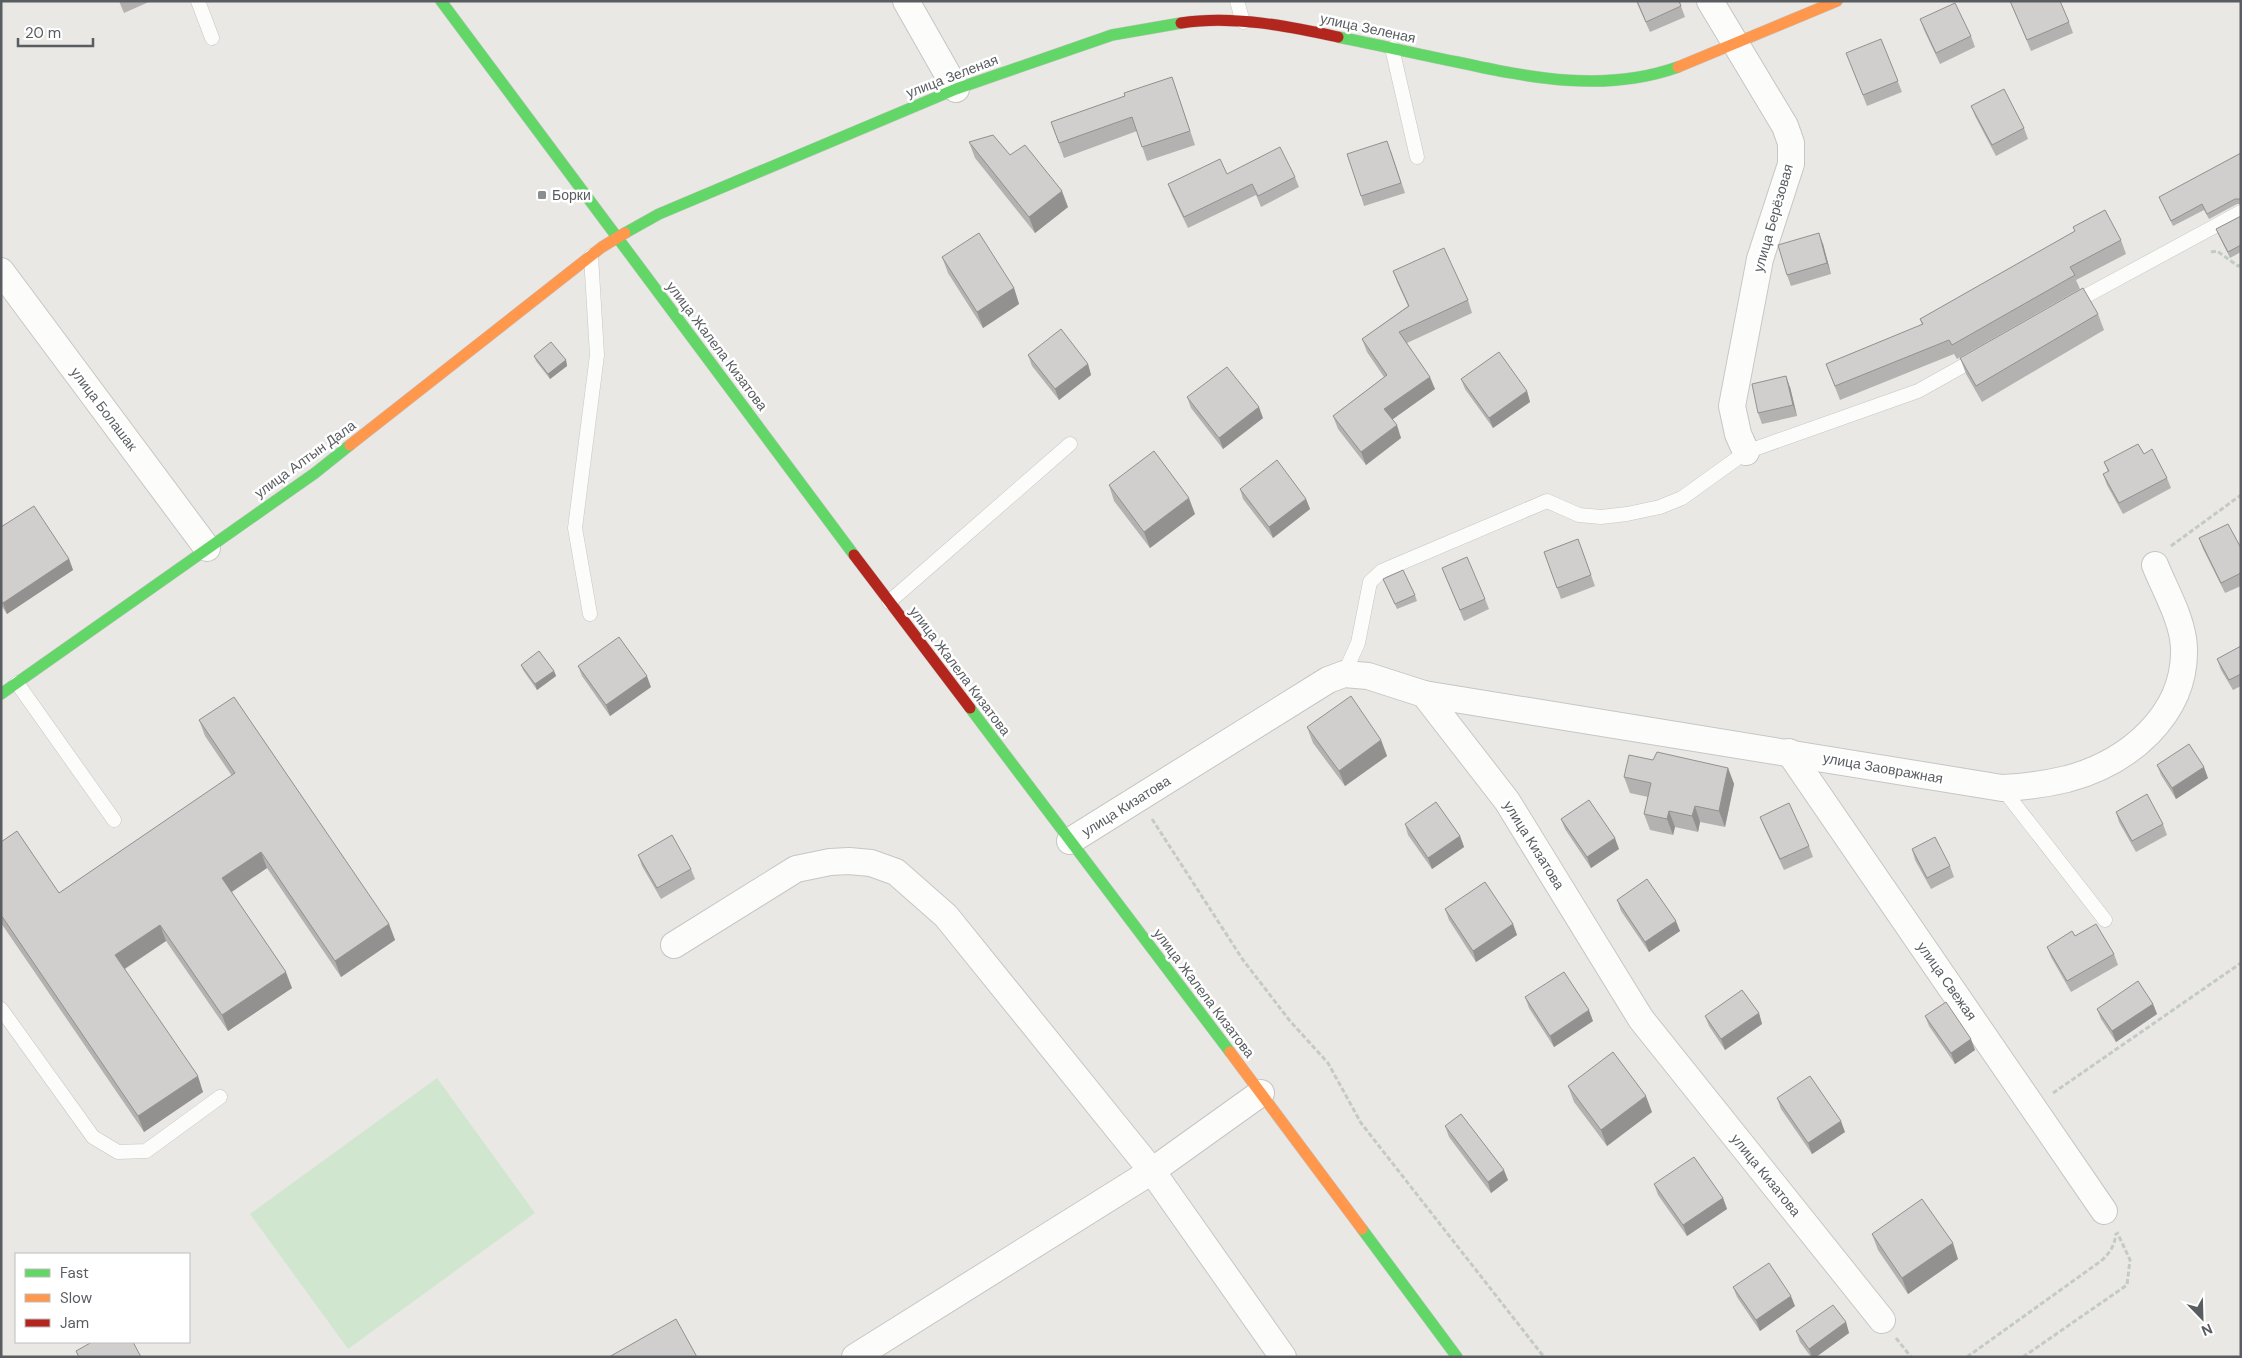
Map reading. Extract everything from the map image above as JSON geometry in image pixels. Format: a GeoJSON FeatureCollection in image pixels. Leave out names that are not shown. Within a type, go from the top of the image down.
{"type":"FeatureCollection","features":[{"type":"Feature","properties":{"kind":"street","name":"улица Жалела Кизатова"},"geometry":{"type":"LineString","coordinates":[[440,1],[888,602],[1261,1093],[1457,1357]]}},
{"type":"Feature","properties":{"kind":"street"},"geometry":{"type":"LineString","coordinates":[[906,1],[956,89]]}},
{"type":"Feature","properties":{"kind":"street","name":"улица Берёзовая"},"geometry":{"type":"LineString","coordinates":[[1710,1],[1785,126],[1791,143],[1791,164],[1760,259],[1732,406],[1738,434],[1746,452]]}},
{"type":"Feature","properties":{"kind":"street","name":"улица Зеленая"},"geometry":{"type":"LineString","coordinates":[[618,238],[659,214],[956,89],[1112,35],[1189,22],[1243,22],[1286,26],[1508,73],[1568,82],[1623,81],[1662,73],[1736,45],[1837,1]]}},
{"type":"Feature","properties":{"kind":"street","name":"улица Алтын Дала"},"geometry":{"type":"LineString","coordinates":[[1,694],[315,473],[591,256],[618,238]]}},
{"type":"Feature","properties":{"kind":"street","name":"улица Болашак"},"geometry":{"type":"LineString","coordinates":[[1,271],[207,548]]}},
{"type":"Feature","properties":{"kind":"street","name":"улица Заовражная"},"geometry":{"type":"LineString","coordinates":[[1424,694],[2002,788],[2068,779],[2106,763],[2135,746],[2159,724],[2175,699],[2182,675],[2184,646],[2178,622],[2155,565]]}},
{"type":"Feature","properties":{"kind":"street","name":"улица Кизатова"},"geometry":{"type":"LineString","coordinates":[[1070,841],[1328,680],[1344,674],[1368,676],[1424,694],[1507,801],[1642,1019],[1882,1320]]}},
{"type":"Feature","properties":{"kind":"street","name":"улица Свежая"},"geometry":{"type":"LineString","coordinates":[[1789,752],[2034,1106],[2104,1211]]}},
{"type":"Feature","properties":{"kind":"street"},"geometry":{"type":"LineString","coordinates":[[674,945],[796,869],[812,864],[848,861],[871,863],[896,872],[946,916],[1152,1171],[1284,1357]]}},
{"type":"Feature","properties":{"kind":"street"},"geometry":{"type":"LineString","coordinates":[[855,1357],[1152,1171],[1261,1093]]}},
{"type":"Feature","properties":{"kind":"lane"},"geometry":{"type":"LineString","coordinates":[[198,1],[212,38]]}},
{"type":"Feature","properties":{"kind":"lane"},"geometry":{"type":"LineString","coordinates":[[1237,1],[1243,22]]}},
{"type":"Feature","properties":{"kind":"lane"},"geometry":{"type":"LineString","coordinates":[[1392,48],[1417,157]]}},
{"type":"Feature","properties":{"kind":"lane"},"geometry":{"type":"LineString","coordinates":[[2060,311],[2241,212]]}},
{"type":"Feature","properties":{"kind":"lane"},"geometry":{"type":"LineString","coordinates":[[590,614],[575,528],[597,355],[591,256]]}},
{"type":"Feature","properties":{"kind":"lane"},"geometry":{"type":"LineString","coordinates":[[1344,674],[1358,643],[1370,582],[1382,571],[1547,501],[1579,515],[1601,517],[1660,507],[1682,498],[1746,452],[1918,391],[1993,349]]}},
{"type":"Feature","properties":{"kind":"lane"},"geometry":{"type":"LineString","coordinates":[[888,602],[1070,444]]}},
{"type":"Feature","properties":{"kind":"lane"},"geometry":{"type":"LineString","coordinates":[[17,683],[114,820]]}},
{"type":"Feature","properties":{"kind":"lane"},"geometry":{"type":"LineString","coordinates":[[2002,788],[2105,920]]}},
{"type":"Feature","properties":{"kind":"lane"},"geometry":{"type":"LineString","coordinates":[[1,1009],[93,1137],[118,1152],[146,1151],[220,1097]]}},
{"type":"Feature","properties":{"kind":"path"},"geometry":{"type":"LineString","coordinates":[[2155,565],[2174,542],[2241,495]]}},
{"type":"Feature","properties":{"kind":"path"},"geometry":{"type":"LineString","coordinates":[[1139,798],[1243,960],[1290,1021],[1328,1063],[1361,1123],[1544,1357]]}},
{"type":"Feature","properties":{"kind":"path"},"geometry":{"type":"LineString","coordinates":[[2034,1106],[2241,963]]}},
{"type":"Feature","properties":{"kind":"path"},"geometry":{"type":"LineString","coordinates":[[1967,1357],[2101,1261],[2109,1254],[2115,1242],[2116,1230],[2130,1260],[2127,1285],[2023,1357]]}},
{"type":"Feature","properties":{"kind":"green space"},"geometry":{"type":"Polygon","coordinates":[[[437,1078],[535,1213],[348,1349],[250,1214],[437,1078]]]}},
{"type":"Feature","properties":{"kind":"building"},"geometry":{"type":"Polygon","coordinates":[[[1637,1],[1679,1],[1681,6],[1646,22],[1637,1]]]}},
{"type":"Feature","properties":{"kind":"building"},"geometry":{"type":"Polygon","coordinates":[[[2010,1],[2060,1],[2069,22],[2027,40],[2010,1]]]}},
{"type":"Feature","properties":{"kind":"building"},"geometry":{"type":"Polygon","coordinates":[[[1955,3],[1971,36],[1936,53],[1920,19],[1955,3]]]}},
{"type":"Feature","properties":{"kind":"building"},"geometry":{"type":"Polygon","coordinates":[[[1881,39],[1898,81],[1863,95],[1846,53],[1881,39]]]}},
{"type":"Feature","properties":{"kind":"building"},"geometry":{"type":"Polygon","coordinates":[[[1172,77],[1190,131],[1142,147],[1132,117],[1059,143],[1051,122],[1125,96],[1124,93],[1172,77]]]}},
{"type":"Feature","properties":{"kind":"building"},"geometry":{"type":"Polygon","coordinates":[[[2004,89],[2024,128],[1992,145],[1971,106],[2004,89]]]}},
{"type":"Feature","properties":{"kind":"building"},"geometry":{"type":"Polygon","coordinates":[[[993,135],[1010,155],[1025,145],[1062,191],[1029,217],[969,142],[993,135]]]}},
{"type":"Feature","properties":{"kind":"building"},"geometry":{"type":"Polygon","coordinates":[[[1387,141],[1401,183],[1361,196],[1347,154],[1387,141]]]}},
{"type":"Feature","properties":{"kind":"building"},"geometry":{"type":"Polygon","coordinates":[[[1280,147],[1295,177],[1258,196],[1252,184],[1184,217],[1168,184],[1220,159],[1227,174],[1280,147]]]}},
{"type":"Feature","properties":{"kind":"building"},"geometry":{"type":"Polygon","coordinates":[[[2241,153],[2241,199],[2235,199],[2207,214],[2202,204],[2171,221],[2159,197],[2241,153]]]}},
{"type":"Feature","properties":{"kind":"building"},"geometry":{"type":"Polygon","coordinates":[[[2105,210],[2121,240],[2070,267],[2075,275],[1952,345],[1949,340],[1835,386],[1826,364],[1923,324],[1920,319],[2075,231],[2073,227],[2105,210]]]}},
{"type":"Feature","properties":{"kind":"building"},"geometry":{"type":"Polygon","coordinates":[[[2241,216],[2241,245],[2228,252],[2216,229],[2241,216]]]}},
{"type":"Feature","properties":{"kind":"building"},"geometry":{"type":"Polygon","coordinates":[[[979,233],[1014,288],[977,312],[942,257],[979,233]]]}},
{"type":"Feature","properties":{"kind":"building"},"geometry":{"type":"Polygon","coordinates":[[[1819,233],[1827,263],[1787,275],[1778,245],[1819,233]]]}},
{"type":"Feature","properties":{"kind":"building"},"geometry":{"type":"Polygon","coordinates":[[[1444,248],[1468,300],[1399,332],[1430,377],[1384,409],[1397,425],[1361,452],[1333,416],[1387,375],[1362,339],[1409,306],[1393,271],[1444,248]]]}},
{"type":"Feature","properties":{"kind":"building"},"geometry":{"type":"Polygon","coordinates":[[[2083,288],[2098,314],[1976,386],[1960,358],[2083,288]]]}},
{"type":"Feature","properties":{"kind":"building"},"geometry":{"type":"Polygon","coordinates":[[[1061,329],[1088,364],[1055,389],[1028,355],[1061,329]]]}},
{"type":"Feature","properties":{"kind":"building"},"geometry":{"type":"Polygon","coordinates":[[[551,342],[566,360],[548,374],[534,356],[551,342]]]}},
{"type":"Feature","properties":{"kind":"building"},"geometry":{"type":"Polygon","coordinates":[[[1499,352],[1527,391],[1489,418],[1461,379],[1499,352]]]}},
{"type":"Feature","properties":{"kind":"building"},"geometry":{"type":"Polygon","coordinates":[[[1227,367],[1259,407],[1219,438],[1187,397],[1227,367]]]}},
{"type":"Feature","properties":{"kind":"building"},"geometry":{"type":"Polygon","coordinates":[[[1786,376],[1793,405],[1758,413],[1752,384],[1786,376]]]}},
{"type":"Feature","properties":{"kind":"building"},"geometry":{"type":"Polygon","coordinates":[[[2138,444],[2144,454],[2152,449],[2167,478],[2119,503],[2103,474],[2109,471],[2104,462],[2138,444]]]}},
{"type":"Feature","properties":{"kind":"building"},"geometry":{"type":"Polygon","coordinates":[[[1154,451],[1189,498],[1144,532],[1109,485],[1154,451]]]}},
{"type":"Feature","properties":{"kind":"building"},"geometry":{"type":"Polygon","coordinates":[[[1277,460],[1306,499],[1269,527],[1240,489],[1277,460]]]}},
{"type":"Feature","properties":{"kind":"building"},"geometry":{"type":"Polygon","coordinates":[[[34,506],[69,559],[3,603],[1,601],[1,527],[34,506]]]}},
{"type":"Feature","properties":{"kind":"building"},"geometry":{"type":"Polygon","coordinates":[[[2228,524],[2241,548],[2241,573],[2221,583],[2199,538],[2228,524]]]}},
{"type":"Feature","properties":{"kind":"building"},"geometry":{"type":"Polygon","coordinates":[[[1578,539],[1591,575],[1557,588],[1544,552],[1578,539]]]}},
{"type":"Feature","properties":{"kind":"building"},"geometry":{"type":"Polygon","coordinates":[[[1467,557],[1485,599],[1460,610],[1442,568],[1467,557]]]}},
{"type":"Feature","properties":{"kind":"building"},"geometry":{"type":"Polygon","coordinates":[[[1403,570],[1415,595],[1395,604],[1383,579],[1403,570]]]}},
{"type":"Feature","properties":{"kind":"building"},"geometry":{"type":"Polygon","coordinates":[[[619,637],[647,676],[606,705],[578,666],[619,637]]]}},
{"type":"Feature","properties":{"kind":"building"},"geometry":{"type":"Polygon","coordinates":[[[2241,646],[2241,674],[2229,680],[2217,659],[2241,646]]]}},
{"type":"Feature","properties":{"kind":"building"},"geometry":{"type":"Polygon","coordinates":[[[539,651],[554,671],[535,684],[521,665],[539,651]]]}},
{"type":"Feature","properties":{"kind":"building"},"geometry":{"type":"Polygon","coordinates":[[[1351,696],[1381,740],[1339,771],[1307,727],[1351,696]]]}},
{"type":"Feature","properties":{"kind":"building"},"geometry":{"type":"Polygon","coordinates":[[[234,697],[389,924],[335,961],[261,852],[222,878],[286,972],[222,1015],[160,925],[115,955],[198,1076],[138,1116],[1,915],[1,842],[17,831],[59,893],[235,773],[199,720],[234,697]]]}},
{"type":"Feature","properties":{"kind":"building"},"geometry":{"type":"Polygon","coordinates":[[[2189,744],[2204,767],[2172,788],[2157,765],[2189,744]]]}},
{"type":"Feature","properties":{"kind":"building"},"geometry":{"type":"Polygon","coordinates":[[[1657,752],[1728,768],[1719,811],[1695,806],[1692,816],[1669,811],[1667,819],[1644,814],[1651,783],[1624,777],[1629,755],[1653,760],[1657,752]]]}},
{"type":"Feature","properties":{"kind":"building"},"geometry":{"type":"Polygon","coordinates":[[[2147,794],[2163,824],[2132,841],[2116,812],[2147,794]]]}},
{"type":"Feature","properties":{"kind":"building"},"geometry":{"type":"Polygon","coordinates":[[[1589,800],[1615,838],[1587,857],[1561,819],[1589,800]]]}},
{"type":"Feature","properties":{"kind":"building"},"geometry":{"type":"Polygon","coordinates":[[[1436,802],[1460,836],[1428,858],[1405,824],[1436,802]]]}},
{"type":"Feature","properties":{"kind":"building"},"geometry":{"type":"Polygon","coordinates":[[[1789,803],[1809,846],[1780,859],[1760,817],[1789,803]]]}},
{"type":"Feature","properties":{"kind":"building"},"geometry":{"type":"Polygon","coordinates":[[[672,835],[691,869],[657,888],[638,855],[672,835]]]}},
{"type":"Feature","properties":{"kind":"building"},"geometry":{"type":"Polygon","coordinates":[[[1935,837],[1950,866],[1927,878],[1912,849],[1935,837]]]}},
{"type":"Feature","properties":{"kind":"building"},"geometry":{"type":"Polygon","coordinates":[[[1647,879],[1676,921],[1645,942],[1617,900],[1647,879]]]}},
{"type":"Feature","properties":{"kind":"building"},"geometry":{"type":"Polygon","coordinates":[[[1485,882],[1513,924],[1473,951],[1445,909],[1485,882]]]}},
{"type":"Feature","properties":{"kind":"building"},"geometry":{"type":"Polygon","coordinates":[[[2096,924],[2114,954],[2067,981],[2047,947],[2072,931],[2075,936],[2096,924]]]}},
{"type":"Feature","properties":{"kind":"building"},"geometry":{"type":"Polygon","coordinates":[[[1564,972],[1589,1010],[1550,1036],[1525,997],[1564,972]]]}},
{"type":"Feature","properties":{"kind":"building"},"geometry":{"type":"Polygon","coordinates":[[[2138,981],[2153,1004],[2112,1031],[2097,1009],[2138,981]]]}},
{"type":"Feature","properties":{"kind":"building"},"geometry":{"type":"Polygon","coordinates":[[[1742,990],[1759,1013],[1721,1039],[1705,1016],[1742,990]]]}},
{"type":"Feature","properties":{"kind":"building"},"geometry":{"type":"Polygon","coordinates":[[[1946,1002],[1971,1039],[1951,1053],[1925,1016],[1946,1002]]]}},
{"type":"Feature","properties":{"kind":"building"},"geometry":{"type":"Polygon","coordinates":[[[1613,1052],[1646,1096],[1601,1130],[1568,1086],[1613,1052]]]}},
{"type":"Feature","properties":{"kind":"building"},"geometry":{"type":"Polygon","coordinates":[[[1810,1076],[1841,1121],[1808,1143],[1777,1098],[1810,1076]]]}},
{"type":"Feature","properties":{"kind":"building"},"geometry":{"type":"Polygon","coordinates":[[[1461,1114],[1504,1170],[1488,1182],[1445,1126],[1461,1114]]]}},
{"type":"Feature","properties":{"kind":"building"},"geometry":{"type":"Polygon","coordinates":[[[1694,1157],[1723,1198],[1683,1225],[1654,1184],[1694,1157]]]}},
{"type":"Feature","properties":{"kind":"building"},"geometry":{"type":"Polygon","coordinates":[[[1922,1199],[1953,1243],[1902,1278],[1872,1234],[1922,1199]]]}},
{"type":"Feature","properties":{"kind":"building"},"geometry":{"type":"Polygon","coordinates":[[[1769,1263],[1791,1296],[1756,1320],[1733,1287],[1769,1263]]]}},
{"type":"Feature","properties":{"kind":"building"},"geometry":{"type":"Polygon","coordinates":[[[1833,1305],[1846,1322],[1809,1349],[1796,1331],[1833,1305]]]}},
{"type":"Feature","properties":{"kind":"building"},"geometry":{"type":"Polygon","coordinates":[[[676,1319],[697,1357],[609,1357],[676,1319]]]}},
{"type":"Feature","properties":{"kind":"building"},"geometry":{"type":"Polygon","coordinates":[[[90,1343],[134,1343],[141,1357],[79,1357],[76,1351],[90,1343]]]}},
{"type":"Feature","properties":{"kind":"traffic: fast"},"geometry":{"type":"LineString","coordinates":[[441,1],[854,555]]}},
{"type":"Feature","properties":{"kind":"traffic: fast"},"geometry":{"type":"LineString","coordinates":[[625,233],[659,214],[956,89],[1112,35],[1181,23]]}},
{"type":"Feature","properties":{"kind":"traffic: fast"},"geometry":{"type":"LineString","coordinates":[[1338,37],[1485,68],[1568,80],[1596,81],[1623,79],[1651,75],[1678,67]]}},
{"type":"Feature","properties":{"kind":"traffic: fast"},"geometry":{"type":"LineString","coordinates":[[1,694],[315,473],[350,445]]}},
{"type":"Feature","properties":{"kind":"traffic: fast"},"geometry":{"type":"LineString","coordinates":[[970,708],[1230,1052]]}},
{"type":"Feature","properties":{"kind":"traffic: fast"},"geometry":{"type":"LineString","coordinates":[[1362,1229],[1457,1357]]}},
{"type":"Feature","properties":{"kind":"traffic: slow"},"geometry":{"type":"LineString","coordinates":[[1678,67],[1837,1]]}},
{"type":"Feature","properties":{"kind":"traffic: slow"},"geometry":{"type":"LineString","coordinates":[[350,445],[602,247],[625,233]]}},
{"type":"Feature","properties":{"kind":"traffic: slow"},"geometry":{"type":"LineString","coordinates":[[1230,1052],[1362,1229]]}},
{"type":"Feature","properties":{"kind":"traffic: jam"},"geometry":{"type":"LineString","coordinates":[[1181,23],[1220,20],[1240,21],[1300,29],[1338,37]]}},
{"type":"Feature","properties":{"kind":"traffic: jam"},"geometry":{"type":"LineString","coordinates":[[854,555],[970,708]]}},
{"type":"Feature","properties":{"kind":"place","name":"Борки"},"geometry":{"type":"Point","coordinates":[542,195]}}]}
